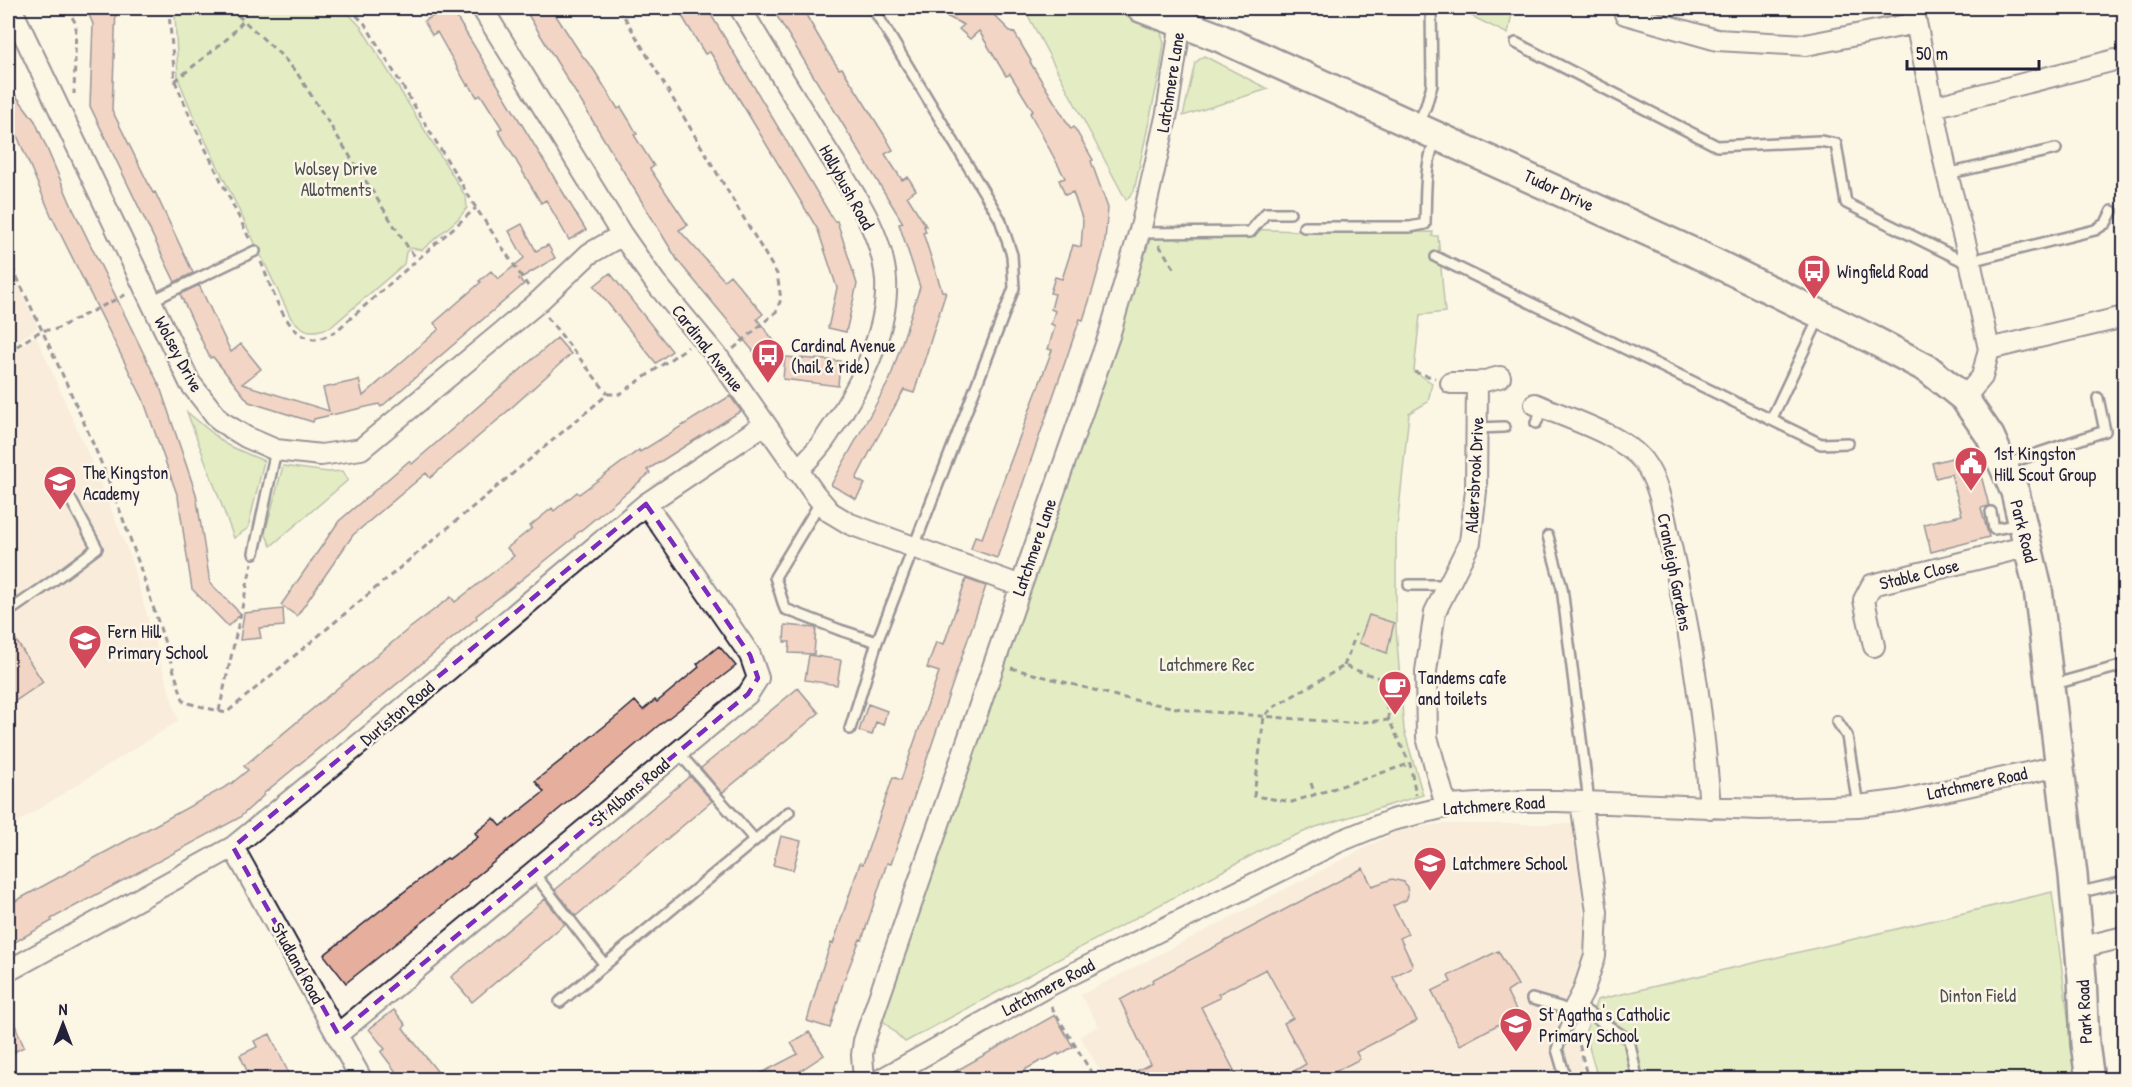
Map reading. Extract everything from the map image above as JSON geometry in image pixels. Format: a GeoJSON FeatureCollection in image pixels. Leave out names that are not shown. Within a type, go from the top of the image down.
{"type":"FeatureCollection","features":[{"type":"Feature","properties":{"kind":"street","name":"Wolsey Drive"},"geometry":{"type":"LineString","coordinates":[[11,8],[190,383],[220,421],[246,437],[276,450],[321,455],[361,449],[538,303],[588,254],[622,235]]}},
{"type":"Feature","properties":{"kind":"street","name":"Cardinal Avenue"},"geometry":{"type":"LineString","coordinates":[[482,8],[622,235],[654,282],[720,360],[797,471],[830,512],[850,524],[1021,585]]}},
{"type":"Feature","properties":{"kind":"street","name":"Hollybush Road"},"geometry":{"type":"LineString","coordinates":[[740,8],[864,210],[882,259],[886,280],[885,307],[872,355],[852,397],[826,438],[797,471]]}},
{"type":"Feature","properties":{"kind":"street","name":"Tudor Drive"},"geometry":{"type":"LineString","coordinates":[[1141,8],[1181,14],[1427,131],[1695,253],[1929,369],[1964,398]]}},
{"type":"Feature","properties":{"kind":"street","name":"Latchmere Lane"},"geometry":{"type":"LineString","coordinates":[[864,1080],[862,1055],[864,1041],[1021,585],[1147,233],[1181,14]]}},
{"type":"Feature","properties":{"kind":"street"},"geometry":{"type":"LineString","coordinates":[[1625,14],[1717,40],[1806,45],[1914,15],[1947,174],[1971,263],[1989,349],[1982,377],[1964,398]]}},
{"type":"Feature","properties":{"kind":"street"},"geometry":{"type":"LineString","coordinates":[[1932,107],[2115,60],[2124,60]]}},
{"type":"Feature","properties":{"kind":"street"},"geometry":{"type":"LineString","coordinates":[[1989,349],[2124,316]]}},
{"type":"Feature","properties":{"kind":"street"},"geometry":{"type":"LineString","coordinates":[[1451,383],[1477,383],[1500,377]]}},
{"type":"Feature","properties":{"kind":"street","name":"Aldersbrook Drive"},"geometry":{"type":"LineString","coordinates":[[1450,806],[1443,795],[1426,737],[1426,670],[1435,612],[1470,542],[1476,491],[1477,383]]}},
{"type":"Feature","properties":{"kind":"street","name":"Park Road"},"geometry":{"type":"LineString","coordinates":[[1964,398],[1990,436],[2014,492],[2037,589],[2074,894],[2085,1044],[2090,1080]]}},
{"type":"Feature","properties":{"kind":"street","name":"Cranleigh Gardens"},"geometry":{"type":"LineString","coordinates":[[1538,412],[1624,443],[1643,461],[1653,479],[1684,604],[1707,767],[1710,808]]}},
{"type":"Feature","properties":{"kind":"street","name":"Durlston Road"},"geometry":{"type":"LineString","coordinates":[[8,971],[233,847],[378,729],[646,504],[765,424]]}},
{"type":"Feature","properties":{"kind":"street","name":"St Albans Road"},"geometry":{"type":"LineString","coordinates":[[338,1034],[748,694],[758,678],[750,655],[646,504]]}},
{"type":"Feature","properties":{"kind":"street","name":"Stable Close"},"geometry":{"type":"LineString","coordinates":[[1874,646],[1864,600],[1872,585],[2026,535]]}},
{"type":"Feature","properties":{"kind":"street","name":"Latchmere Road"},"geometry":{"type":"LineString","coordinates":[[880,1080],[1050,985],[1338,842],[1392,820],[1450,806],[1523,801],[1710,808],[1811,809],[1858,806],[1898,801],[2059,766]]}},
{"type":"Feature","properties":{"kind":"street"},"geometry":{"type":"LineString","coordinates":[[1575,1009],[1595,956],[1597,912],[1585,802]]}},
{"type":"Feature","properties":{"kind":"street","name":"Studland Road"},"geometry":{"type":"LineString","coordinates":[[233,847],[338,1034],[356,1078]]}},
{"type":"Feature","properties":{"kind":"street"},"geometry":{"type":"LineString","coordinates":[[2079,948],[2124,937]]}},
{"type":"Feature","properties":{"kind":"lane"},"geometry":{"type":"LineString","coordinates":[[850,729],[877,642],[913,545],[1014,288],[1012,255],[1000,219],[873,8]]}},
{"type":"Feature","properties":{"kind":"lane"},"geometry":{"type":"LineString","coordinates":[[1304,227],[1410,227],[1425,224],[1428,157],[1426,106],[1431,85],[1431,8]]}},
{"type":"Feature","properties":{"kind":"lane"},"geometry":{"type":"LineString","coordinates":[[1516,43],[1717,146],[1820,141],[1836,144],[1846,203],[1971,263],[2102,227],[2112,211]]}},
{"type":"Feature","properties":{"kind":"lane"},"geometry":{"type":"LineString","coordinates":[[1947,174],[2056,149]]}},
{"type":"Feature","properties":{"kind":"lane"},"geometry":{"type":"LineString","coordinates":[[1147,233],[1250,232],[1266,213],[1290,213]]}},
{"type":"Feature","properties":{"kind":"lane"},"geometry":{"type":"LineString","coordinates":[[148,293],[255,250]]}},
{"type":"Feature","properties":{"kind":"lane"},"geometry":{"type":"LineString","coordinates":[[1436,257],[1821,444],[1848,443]]}},
{"type":"Feature","properties":{"kind":"lane"},"geometry":{"type":"LineString","coordinates":[[1771,420],[1821,315]]}},
{"type":"Feature","properties":{"kind":"lane"},"geometry":{"type":"LineString","coordinates":[[2003,465],[2105,431],[2098,398]]}},
{"type":"Feature","properties":{"kind":"lane"},"geometry":{"type":"LineString","coordinates":[[1478,429],[1504,427]]}},
{"type":"Feature","properties":{"kind":"lane"},"geometry":{"type":"LineString","coordinates":[[254,553],[276,450]]}},
{"type":"Feature","properties":{"kind":"lane"},"geometry":{"type":"LineString","coordinates":[[8,612],[97,548],[66,491]]}},
{"type":"Feature","properties":{"kind":"lane"},"geometry":{"type":"LineString","coordinates":[[820,501],[775,577],[785,609],[877,642]]}},
{"type":"Feature","properties":{"kind":"lane"},"geometry":{"type":"LineString","coordinates":[[1991,512],[1995,529],[2026,535]]}},
{"type":"Feature","properties":{"kind":"lane"},"geometry":{"type":"LineString","coordinates":[[1548,536],[1562,588],[1585,802]]}},
{"type":"Feature","properties":{"kind":"lane"},"geometry":{"type":"LineString","coordinates":[[1409,585],[1448,585]]}},
{"type":"Feature","properties":{"kind":"lane"},"geometry":{"type":"LineString","coordinates":[[2050,685],[2124,665]]}},
{"type":"Feature","properties":{"kind":"lane"},"geometry":{"type":"LineString","coordinates":[[1837,721],[1847,735],[1858,806]]}},
{"type":"Feature","properties":{"kind":"lane"},"geometry":{"type":"LineString","coordinates":[[678,752],[754,839]]}},
{"type":"Feature","properties":{"kind":"lane"},"geometry":{"type":"LineString","coordinates":[[560,1002],[789,812]]}},
{"type":"Feature","properties":{"kind":"lane"},"geometry":{"type":"LineString","coordinates":[[533,872],[605,965]]}},
{"type":"Feature","properties":{"kind":"lane"},"geometry":{"type":"LineString","coordinates":[[2074,894],[2124,882]]}},
{"type":"Feature","properties":{"kind":"lane"},"geometry":{"type":"LineString","coordinates":[[1532,999],[1575,1009],[1629,1040],[1637,1078]]}},
{"type":"Feature","properties":{"kind":"lane"},"geometry":{"type":"LineString","coordinates":[[1566,1080],[1557,1049],[1575,1009]]}},
{"type":"Feature","properties":{"kind":"path"},"geometry":{"type":"LineString","coordinates":[[67,8],[76,24],[73,102]]}},
{"type":"Feature","properties":{"kind":"path"},"geometry":{"type":"LineString","coordinates":[[167,8],[175,81],[192,122],[288,323],[298,333],[317,339],[335,332],[476,208]]}},
{"type":"Feature","properties":{"kind":"path"},"geometry":{"type":"LineString","coordinates":[[230,8],[297,73],[371,192],[417,259]]}},
{"type":"Feature","properties":{"kind":"path"},"geometry":{"type":"LineString","coordinates":[[350,8],[365,24],[476,208],[538,303],[608,394]]}},
{"type":"Feature","properties":{"kind":"path"},"geometry":{"type":"LineString","coordinates":[[619,8],[777,274],[781,299],[776,312],[720,360]]}},
{"type":"Feature","properties":{"kind":"path"},"geometry":{"type":"LineString","coordinates":[[175,81],[228,38],[243,21]]}},
{"type":"Feature","properties":{"kind":"path"},"geometry":{"type":"LineString","coordinates":[[1147,233],[1155,238],[1174,268]]}},
{"type":"Feature","properties":{"kind":"path"},"geometry":{"type":"LineString","coordinates":[[8,258],[103,467],[184,702],[226,713],[608,394],[620,394],[701,337]]}},
{"type":"Feature","properties":{"kind":"path"},"geometry":{"type":"LineString","coordinates":[[8,352],[42,330],[54,330],[148,293]]}},
{"type":"Feature","properties":{"kind":"path"},"geometry":{"type":"LineString","coordinates":[[219,711],[254,553]]}},
{"type":"Feature","properties":{"kind":"path"},"geometry":{"type":"LineString","coordinates":[[1356,634],[1344,666],[1274,707],[1264,716],[1254,796],[1292,802],[1410,764]]}},
{"type":"Feature","properties":{"kind":"path"},"geometry":{"type":"LineString","coordinates":[[994,663],[1124,698],[1187,710],[1348,723],[1389,720]]}},
{"type":"Feature","properties":{"kind":"path"},"geometry":{"type":"LineString","coordinates":[[1344,666],[1382,679],[1389,720],[1410,764],[1417,802]]}},
{"type":"Feature","properties":{"kind":"path"},"geometry":{"type":"LineString","coordinates":[[1311,783],[1315,795]]}},
{"type":"Feature","properties":{"kind":"path"},"geometry":{"type":"LineString","coordinates":[[1050,985],[1057,997],[1048,1002],[1096,1080]]}},
{"type":"Feature","properties":{"kind":"path"},"geometry":{"type":"LineString","coordinates":[[1575,1009],[1588,1080]]}},
{"type":"Feature","properties":{"kind":"highlighted area"},"geometry":{"type":"Polygon","coordinates":[[[646,504],[750,655],[758,678],[748,694],[338,1034],[233,847],[646,504]]]}},
{"type":"Feature","properties":{"kind":"shaded area"},"geometry":{"type":"Polygon","coordinates":[[[8,263],[38,327],[8,348],[8,263]]]}},
{"type":"Feature","properties":{"kind":"shaded area","name":"Fern Hill Primary School"},"geometry":{"type":"Polygon","coordinates":[[[36,336],[129,554],[178,721],[8,828],[8,355],[36,336]]]}},
{"type":"Feature","properties":{"kind":"shaded area","name":"Latchmere School"},"geometry":{"type":"Polygon","coordinates":[[[1442,824],[1576,824],[1586,955],[1558,1016],[1576,1038],[1584,1079],[1105,1079],[1080,1036],[1099,1026],[1081,995],[1400,830],[1442,824]]]}},
{"type":"Feature","properties":{"kind":"green space","name":"Wolsey Drive Allotments"},"geometry":{"type":"Polygon","coordinates":[[[172,8],[343,8],[361,27],[466,197],[467,208],[458,219],[422,250],[411,248],[406,252],[404,264],[331,327],[309,331],[300,327],[291,318],[194,117],[178,78],[175,13],[172,8]]]}},
{"type":"Feature","properties":{"kind":"green space"},"geometry":{"type":"Polygon","coordinates":[[[1024,8],[1106,8],[1147,22],[1160,29],[1164,43],[1160,71],[1134,191],[1126,200],[1024,8]]]}},
{"type":"Feature","properties":{"kind":"green space"},"geometry":{"type":"Polygon","coordinates":[[[1455,8],[1513,8],[1508,34],[1455,8]]]}},
{"type":"Feature","properties":{"kind":"green space"},"geometry":{"type":"Polygon","coordinates":[[[1204,56],[1268,89],[1183,116],[1195,63],[1204,56]]]}},
{"type":"Feature","properties":{"kind":"green space","name":"Latchmere Rec"},"geometry":{"type":"Polygon","coordinates":[[[1240,229],[1363,233],[1433,232],[1432,236],[1438,236],[1445,312],[1420,315],[1414,371],[1432,383],[1428,402],[1409,413],[1396,538],[1396,629],[1404,730],[1423,795],[1316,827],[1269,846],[905,1042],[882,1020],[1151,237],[1239,236],[1240,229]]]}},
{"type":"Feature","properties":{"kind":"green space"},"geometry":{"type":"Polygon","coordinates":[[[187,412],[227,445],[264,461],[248,528],[234,538],[187,412]]]}},
{"type":"Feature","properties":{"kind":"green space"},"geometry":{"type":"Polygon","coordinates":[[[283,466],[328,472],[343,471],[348,480],[271,546],[265,533],[283,466]]]}},
{"type":"Feature","properties":{"kind":"green space","name":"Dinton Field"},"geometry":{"type":"Polygon","coordinates":[[[2052,892],[2076,1079],[1598,1079],[1585,1033],[1597,1000],[2052,892]]]}},
{"type":"Feature","properties":{"kind":"building"},"geometry":{"type":"Polygon","coordinates":[[[86,8],[116,8],[112,110],[153,193],[155,192],[193,273],[175,282],[90,106],[93,24],[86,8]]]}},
{"type":"Feature","properties":{"kind":"building"},"geometry":{"type":"Polygon","coordinates":[[[432,8],[451,8],[586,230],[569,240],[546,200],[541,203],[498,130],[502,128],[481,95],[477,97],[469,84],[467,85],[437,32],[432,35],[424,21],[437,14],[432,8]]]}},
{"type":"Feature","properties":{"kind":"building"},"geometry":{"type":"Polygon","coordinates":[[[524,8],[551,8],[618,109],[621,107],[629,120],[637,134],[634,135],[654,166],[650,169],[688,225],[679,230],[724,280],[730,275],[763,314],[757,319],[782,351],[764,364],[678,261],[524,8]]]}},
{"type":"Feature","properties":{"kind":"building"},"geometry":{"type":"Polygon","coordinates":[[[677,8],[707,8],[834,221],[837,221],[857,284],[846,332],[828,328],[837,288],[818,230],[710,52],[705,54],[677,8]]]}},
{"type":"Feature","properties":{"kind":"building"},"geometry":{"type":"Polygon","coordinates":[[[772,8],[802,8],[827,51],[839,69],[842,68],[885,136],[893,150],[885,154],[902,180],[908,177],[916,190],[907,196],[926,226],[924,226],[926,232],[923,233],[942,291],[946,292],[914,393],[904,390],[875,442],[856,479],[865,484],[856,499],[831,485],[890,379],[920,287],[899,224],[903,223],[772,8]]]}},
{"type":"Feature","properties":{"kind":"building"},"geometry":{"type":"Polygon","coordinates":[[[930,8],[987,8],[1012,33],[1014,32],[1071,129],[1074,127],[1093,160],[1091,161],[1108,208],[1104,250],[1093,289],[1083,320],[1080,319],[997,558],[971,549],[975,536],[982,538],[1052,350],[1048,349],[1055,326],[1051,324],[1055,311],[1051,309],[1055,294],[1050,293],[1055,277],[1062,279],[1073,245],[1081,247],[1083,221],[1073,192],[1065,195],[1059,180],[1065,178],[1030,113],[1033,111],[1010,74],[1006,76],[979,31],[970,39],[959,29],[964,25],[930,8]]]}},
{"type":"Feature","properties":{"kind":"building"},"geometry":{"type":"Polygon","coordinates":[[[8,85],[35,121],[73,209],[160,387],[196,494],[210,583],[241,614],[228,626],[192,589],[178,497],[143,399],[51,215],[8,119],[8,85]]]}},
{"type":"Feature","properties":{"kind":"building"},"geometry":{"type":"Polygon","coordinates":[[[522,224],[536,251],[548,245],[555,258],[519,279],[524,284],[381,407],[379,404],[314,419],[313,422],[249,402],[213,357],[210,358],[180,294],[199,285],[231,352],[241,344],[261,369],[242,384],[329,411],[323,388],[359,380],[363,396],[439,329],[434,323],[481,282],[479,281],[491,271],[498,279],[524,258],[509,231],[522,224]]]}},
{"type":"Feature","properties":{"kind":"building"},"geometry":{"type":"Polygon","coordinates":[[[610,273],[672,351],[656,363],[594,286],[610,273]]]}},
{"type":"Feature","properties":{"kind":"building"},"geometry":{"type":"Polygon","coordinates":[[[557,338],[571,354],[430,478],[426,473],[353,535],[297,616],[281,605],[339,521],[409,461],[412,464],[557,338]]]}},
{"type":"Feature","properties":{"kind":"building"},"geometry":{"type":"Polygon","coordinates":[[[785,357],[840,361],[838,386],[783,379],[785,357]]]}},
{"type":"Feature","properties":{"kind":"building"},"geometry":{"type":"Polygon","coordinates":[[[730,396],[741,411],[647,470],[650,473],[575,537],[476,616],[477,618],[263,794],[239,818],[51,919],[52,921],[8,946],[8,905],[231,784],[248,770],[244,766],[406,631],[451,597],[455,602],[514,556],[507,548],[552,508],[554,511],[577,492],[579,494],[639,450],[640,452],[730,396]]]}},
{"type":"Feature","properties":{"kind":"building","name":"1st Kingston Hill Scout Group"},"geometry":{"type":"Polygon","coordinates":[[[1975,452],[1989,506],[1981,508],[1989,537],[1931,552],[1924,524],[1962,515],[1951,474],[1936,478],[1932,463],[1975,452]]]}},
{"type":"Feature","properties":{"kind":"building"},"geometry":{"type":"Polygon","coordinates":[[[966,579],[986,586],[891,864],[887,863],[862,940],[860,939],[844,980],[830,1028],[807,1021],[821,972],[831,943],[833,944],[860,863],[863,864],[893,777],[901,780],[939,672],[927,668],[936,642],[944,644],[966,579]]]}},
{"type":"Feature","properties":{"kind":"building"},"geometry":{"type":"Polygon","coordinates":[[[283,609],[284,626],[259,628],[261,638],[240,640],[244,613],[283,609]]]}},
{"type":"Feature","properties":{"kind":"building"},"geometry":{"type":"Polygon","coordinates":[[[1369,615],[1394,623],[1387,653],[1359,643],[1369,615]]]}},
{"type":"Feature","properties":{"kind":"building"},"geometry":{"type":"Polygon","coordinates":[[[785,625],[816,628],[814,654],[789,653],[790,642],[784,642],[785,625]]]}},
{"type":"Feature","properties":{"kind":"building"},"geometry":{"type":"Polygon","coordinates":[[[8,628],[43,682],[8,706],[8,628]]]}},
{"type":"Feature","properties":{"kind":"building"},"geometry":{"type":"Polygon","coordinates":[[[719,646],[736,666],[658,726],[468,883],[469,885],[346,983],[324,955],[447,858],[449,859],[478,837],[475,833],[494,818],[501,826],[544,792],[535,781],[635,701],[643,710],[655,700],[657,702],[699,667],[697,664],[719,646]]]}},
{"type":"Feature","properties":{"kind":"building"},"geometry":{"type":"Polygon","coordinates":[[[809,655],[841,660],[837,685],[805,680],[809,655]]]}},
{"type":"Feature","properties":{"kind":"building"},"geometry":{"type":"Polygon","coordinates":[[[798,688],[819,713],[722,793],[701,768],[798,688]]]}},
{"type":"Feature","properties":{"kind":"building"},"geometry":{"type":"Polygon","coordinates":[[[868,704],[887,711],[883,725],[876,722],[872,735],[859,731],[868,704]]]}},
{"type":"Feature","properties":{"kind":"building"},"geometry":{"type":"Polygon","coordinates":[[[690,776],[712,801],[576,916],[555,890],[690,776]]]}},
{"type":"Feature","properties":{"kind":"building"},"geometry":{"type":"Polygon","coordinates":[[[781,836],[801,841],[793,870],[773,865],[781,836]]]}},
{"type":"Feature","properties":{"kind":"building"},"geometry":{"type":"Polygon","coordinates":[[[1363,868],[1372,886],[1392,879],[1404,882],[1407,887],[1406,900],[1393,906],[1408,934],[1400,938],[1413,966],[1393,977],[1417,1021],[1356,1052],[1360,1059],[1319,1080],[1279,1080],[1306,1064],[1284,1023],[1293,1018],[1266,969],[1218,994],[1220,998],[1201,1007],[1239,1080],[1120,1080],[1150,1064],[1120,1000],[1153,982],[1152,980],[1363,868]]]}},
{"type":"Feature","properties":{"kind":"building"},"geometry":{"type":"Polygon","coordinates":[[[545,899],[565,924],[472,1002],[451,977],[545,899]]]}},
{"type":"Feature","properties":{"kind":"building"},"geometry":{"type":"Polygon","coordinates":[[[1498,951],[1518,985],[1507,992],[1518,1014],[1460,1045],[1432,991],[1451,982],[1448,976],[1498,951]]]}},
{"type":"Feature","properties":{"kind":"building"},"geometry":{"type":"Polygon","coordinates":[[[8,1008],[24,1047],[8,1055],[8,1008]]]}},
{"type":"Feature","properties":{"kind":"building"},"geometry":{"type":"Polygon","coordinates":[[[394,1010],[406,1025],[403,1028],[437,1071],[425,1080],[402,1080],[381,1052],[385,1049],[369,1029],[394,1010]]]}},
{"type":"Feature","properties":{"kind":"building"},"geometry":{"type":"Polygon","coordinates":[[[1055,1015],[1073,1047],[1059,1055],[1058,1053],[1042,1060],[1007,1080],[940,1080],[1055,1015]]]}},
{"type":"Feature","properties":{"kind":"building"},"geometry":{"type":"Polygon","coordinates":[[[809,1032],[824,1055],[800,1071],[804,1080],[748,1080],[798,1054],[791,1043],[809,1032]]]}},
{"type":"Feature","properties":{"kind":"building"},"geometry":{"type":"Polygon","coordinates":[[[270,1034],[289,1074],[275,1080],[251,1080],[240,1055],[257,1047],[254,1041],[270,1034]]]}},
{"type":"Feature","properties":{"kind":"place","name":"Wingfield Road"},"geometry":{"type":"Point","coordinates":[1814,300]}},
{"type":"Feature","properties":{"kind":"place","name":"Cardinal Avenue (hail & ride)"},"geometry":{"type":"Point","coordinates":[768,384]}},
{"type":"Feature","properties":{"kind":"place","name":"1st Kingston Hill Scout Group"},"geometry":{"type":"Point","coordinates":[1971,492]}},
{"type":"Feature","properties":{"kind":"place","name":"The Kingston Academy"},"geometry":{"type":"Point","coordinates":[60,511]}},
{"type":"Feature","properties":{"kind":"place","name":"Fern Hill Primary School"},"geometry":{"type":"Point","coordinates":[85,670]}},
{"type":"Feature","properties":{"kind":"place","name":"Tandems cafe and toilets"},"geometry":{"type":"Point","coordinates":[1395,716]}},
{"type":"Feature","properties":{"kind":"place","name":"Latchmere School"},"geometry":{"type":"Point","coordinates":[1430,892]}},
{"type":"Feature","properties":{"kind":"place","name":"St Agatha's Catholic Primary School"},"geometry":{"type":"Point","coordinates":[1516,1053]}}]}
